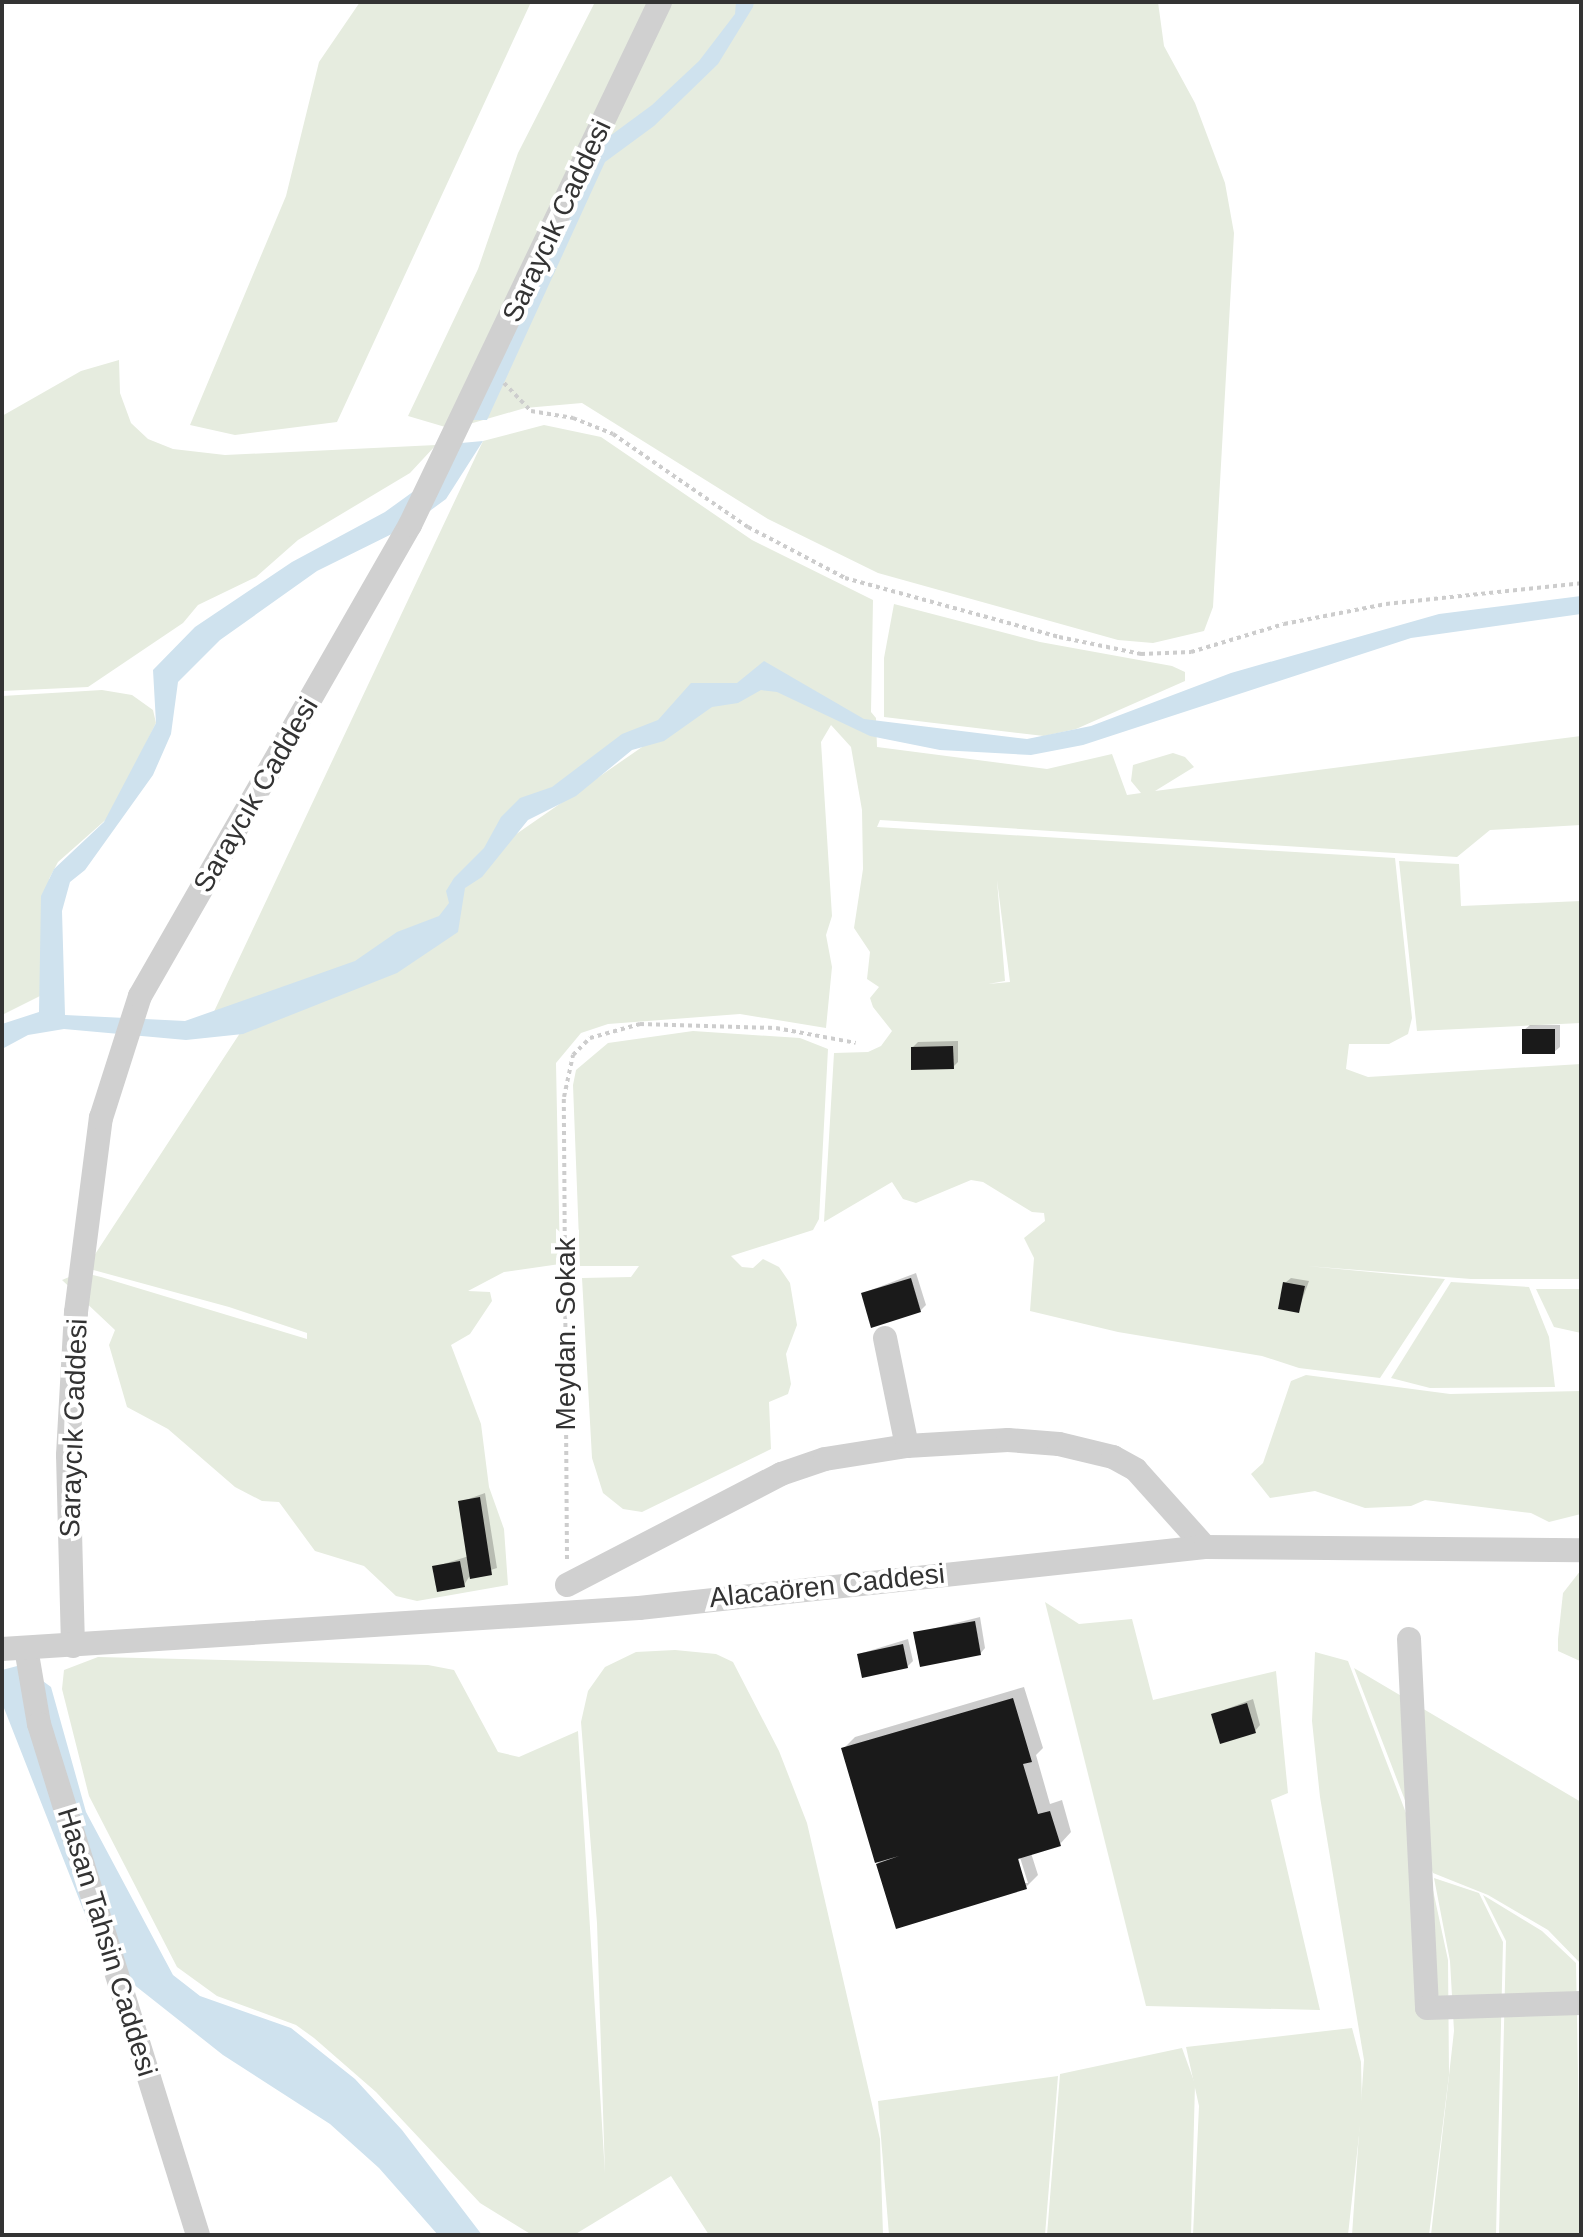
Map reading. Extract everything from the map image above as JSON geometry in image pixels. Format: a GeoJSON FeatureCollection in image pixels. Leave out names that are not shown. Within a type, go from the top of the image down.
{"type":"FeatureCollection","features":[{"type":"Feature","properties":{"kind":"street","name":"Saraycık Caddesi"},"geometry":{"type":"LineString","coordinates":[[73,1646],[68,1455],[76,1312],[101,1118],[140,996],[410,525],[490,366],[660,2]]}},
{"type":"Feature","properties":{"kind":"street"},"geometry":{"type":"LineString","coordinates":[[885,1338],[907,1446]]}},
{"type":"Feature","properties":{"kind":"street"},"geometry":{"type":"LineString","coordinates":[[567,1585],[781,1474],[825,1459],[907,1446],[1008,1440],[1059,1444],[1113,1457],[1136,1470],[1205,1547]]}},
{"type":"Feature","properties":{"kind":"street","name":"Alacaören Caddesi"},"geometry":{"type":"LineString","coordinates":[[14,1648],[639,1608],[1205,1547],[1581,1550]]}},
{"type":"Feature","properties":{"kind":"street"},"geometry":{"type":"LineString","coordinates":[[1409,1639],[1427,2008],[1581,2003]]}},
{"type":"Feature","properties":{"kind":"street","name":"Hasan Tahsin Caddesi"},"geometry":{"type":"LineString","coordinates":[[14,1648],[198,2235]]}},
{"type":"Feature","properties":{"kind":"path"},"geometry":{"type":"LineString","coordinates":[[490,366],[531,411],[573,418],[613,434],[748,527],[845,578],[1059,637],[1141,654],[1191,652],[1284,624],[1386,604],[1581,583]]}},
{"type":"Feature","properties":{"kind":"path","name":"Meydan. Sokak"},"geometry":{"type":"LineString","coordinates":[[567,1585],[564,1097],[573,1055],[590,1038],[640,1024],[762,1026],[856,1043]]}},
{"type":"Feature","properties":{"kind":"shaded area"},"geometry":{"type":"Polygon","coordinates":[[[360,2],[531,2],[337,422],[235,435],[190,425],[286,196],[319,62],[360,2]]]}},
{"type":"Feature","properties":{"kind":"shaded area"},"geometry":{"type":"Polygon","coordinates":[[[595,2],[1158,2],[1164,46],[1195,103],[1225,183],[1234,233],[1213,607],[1204,631],[1153,643],[1118,640],[878,573],[768,519],[582,403],[525,408],[452,429],[408,416],[478,269],[518,153],[595,2]]]}},
{"type":"Feature","properties":{"kind":"shaded area"},"geometry":{"type":"Polygon","coordinates":[[[119,360],[120,393],[131,423],[148,439],[173,449],[225,455],[436,445],[410,473],[298,540],[256,577],[198,605],[183,623],[88,687],[2,691],[2,416],[81,371],[119,360]]]}},
{"type":"Feature","properties":{"kind":"shaded area"},"geometry":{"type":"Polygon","coordinates":[[[544,425],[601,437],[752,540],[873,600],[871,712],[876,718],[877,747],[1047,769],[1112,754],[1127,795],[1141,793],[1131,781],[1133,765],[1173,753],[1185,757],[1194,767],[1155,791],[1581,736],[1581,825],[1490,830],[1457,857],[880,820],[877,827],[1395,858],[1412,1018],[1408,1034],[1389,1044],[1349,1044],[1346,1069],[1368,1077],[1581,1064],[1581,1279],[1471,1279],[1307,1266],[1445,1279],[1380,1378],[1299,1368],[1262,1356],[1118,1332],[1030,1311],[1034,1258],[1024,1238],[1045,1221],[1044,1213],[1032,1212],[983,1182],[971,1180],[916,1203],[903,1199],[892,1182],[824,1222],[834,1053],[868,1052],[881,1046],[892,1031],[873,1007],[870,998],[879,987],[867,979],[870,952],[854,928],[863,869],[862,810],[851,747],[831,725],[821,742],[832,916],[826,935],[832,967],[826,1028],[740,1014],[608,1024],[581,1033],[556,1063],[560,1264],[504,1272],[468,1291],[490,1292],[492,1301],[470,1334],[451,1345],[481,1424],[489,1487],[504,1529],[508,1585],[417,1601],[396,1596],[364,1566],[315,1551],[279,1502],[262,1501],[235,1487],[168,1429],[127,1407],[109,1345],[115,1330],[62,1280],[81,1272],[307,1339],[307,1333],[229,1307],[86,1268],[242,1030],[454,924],[459,897],[453,912],[360,970],[210,1020],[483,441],[544,425]],[[769,670],[691,714],[770,684],[794,697],[801,690],[769,670]],[[684,718],[538,803],[463,882],[461,888],[499,846],[684,718]],[[997,880],[1005,981],[988,984],[1010,982],[997,880]]]}},
{"type":"Feature","properties":{"kind":"shaded area"},"geometry":{"type":"Polygon","coordinates":[[[894,604],[1040,642],[1172,666],[1185,672],[1185,681],[1076,729],[1044,736],[884,717],[884,658],[894,604]]]}},
{"type":"Feature","properties":{"kind":"shaded area"},"geometry":{"type":"Polygon","coordinates":[[[102,690],[132,695],[153,710],[156,723],[110,816],[58,862],[49,879],[40,996],[2,1015],[2,696],[102,690]]]}},
{"type":"Feature","properties":{"kind":"shaded area"},"geometry":{"type":"Polygon","coordinates":[[[1399,861],[1459,864],[1461,906],[1581,901],[1581,1023],[1417,1031],[1399,861]]]}},
{"type":"Feature","properties":{"kind":"shaded area"},"geometry":{"type":"Polygon","coordinates":[[[693,1031],[800,1038],[828,1049],[819,1219],[813,1230],[731,1256],[742,1267],[753,1268],[763,1259],[779,1267],[790,1283],[797,1325],[786,1354],[791,1384],[788,1394],[769,1402],[771,1449],[642,1512],[623,1509],[603,1493],[592,1458],[582,1278],[631,1277],[639,1266],[580,1266],[573,1085],[576,1070],[608,1043],[693,1031]]]}},
{"type":"Feature","properties":{"kind":"shaded area"},"geometry":{"type":"Polygon","coordinates":[[[1451,1282],[1529,1287],[1549,1337],[1555,1387],[1430,1388],[1391,1378],[1451,1282]]]}},
{"type":"Feature","properties":{"kind":"shaded area"},"geometry":{"type":"Polygon","coordinates":[[[1536,1289],[1581,1289],[1581,1333],[1554,1327],[1536,1289]]]}},
{"type":"Feature","properties":{"kind":"shaded area"},"geometry":{"type":"Polygon","coordinates":[[[1306,1375],[1450,1394],[1581,1391],[1581,1514],[1549,1522],[1531,1513],[1425,1500],[1411,1506],[1365,1508],[1315,1491],[1270,1498],[1251,1474],[1263,1463],[1291,1381],[1306,1375]]]}},
{"type":"Feature","properties":{"kind":"shaded area"},"geometry":{"type":"Polygon","coordinates":[[[1581,1570],[1580,1661],[1558,1651],[1558,1639],[1563,1593],[1581,1570]]]}},
{"type":"Feature","properties":{"kind":"shaded area"},"geometry":{"type":"Polygon","coordinates":[[[1045,1602],[1079,1624],[1132,1619],[1153,1700],[1276,1671],[1288,1793],[1271,1800],[1320,2010],[1146,2006],[1045,1602]]]}},
{"type":"Feature","properties":{"kind":"shaded area"},"geometry":{"type":"Polygon","coordinates":[[[675,1650],[716,1654],[733,1662],[779,1751],[807,1823],[880,2139],[883,2235],[709,2235],[671,2176],[574,2235],[532,2235],[480,2203],[376,2092],[314,2038],[296,2025],[217,1996],[177,1967],[89,1796],[62,1689],[64,1670],[98,1657],[428,1665],[454,1670],[498,1752],[519,1757],[578,1731],[605,2174],[597,1923],[581,1722],[588,1691],[605,1667],[636,1652],[675,1650]]]}},
{"type":"Feature","properties":{"kind":"shaded area"},"geometry":{"type":"Polygon","coordinates":[[[1315,1652],[1348,1661],[1430,1876],[1448,1960],[1449,2075],[1429,2235],[1352,2235],[1364,2060],[1320,1797],[1312,1721],[1315,1652]]]}},
{"type":"Feature","properties":{"kind":"shaded area"},"geometry":{"type":"Polygon","coordinates":[[[1354,1668],[1581,1802],[1581,1964],[1548,1930],[1488,1895],[1433,1873],[1354,1668]]]}},
{"type":"Feature","properties":{"kind":"shaded area"},"geometry":{"type":"Polygon","coordinates":[[[1434,1878],[1479,1893],[1503,1942],[1496,2235],[1431,2235],[1454,2031],[1450,1961],[1434,1878]]]}},
{"type":"Feature","properties":{"kind":"shaded area"},"geometry":{"type":"Polygon","coordinates":[[[1483,1895],[1542,1931],[1576,1963],[1581,2235],[1499,2235],[1506,1941],[1483,1895]]]}},
{"type":"Feature","properties":{"kind":"shaded area"},"geometry":{"type":"Polygon","coordinates":[[[1352,2028],[1361,2062],[1362,2108],[1348,2235],[1193,2235],[1199,2106],[1186,2047],[1352,2028]]]}},
{"type":"Feature","properties":{"kind":"shaded area"},"geometry":{"type":"Polygon","coordinates":[[[1182,2048],[1195,2084],[1191,2235],[1047,2235],[1060,2074],[1182,2048]]]}},
{"type":"Feature","properties":{"kind":"shaded area"},"geometry":{"type":"Polygon","coordinates":[[[1058,2076],[1045,2235],[889,2235],[878,2101],[1058,2076]]]}},
{"type":"Feature","properties":{"kind":"water"},"geometry":{"type":"Polygon","coordinates":[[[736,2],[754,2],[718,64],[654,126],[605,162],[487,420],[470,420],[599,144],[652,105],[699,61],[735,14],[736,2]]]}},
{"type":"Feature","properties":{"kind":"water"},"geometry":{"type":"Polygon","coordinates":[[[483,441],[446,499],[412,524],[317,571],[220,640],[178,682],[171,734],[153,775],[85,870],[70,882],[62,911],[65,1015],[185,1021],[355,961],[397,932],[439,916],[449,903],[446,891],[454,878],[484,848],[501,817],[520,798],[552,787],[622,734],[658,720],[691,683],[737,683],[764,661],[864,719],[1027,739],[1091,726],[1231,673],[1439,614],[1581,596],[1581,614],[1411,638],[1083,745],[1031,755],[940,750],[870,736],[777,692],[761,690],[738,703],[712,707],[664,741],[632,750],[576,796],[528,820],[482,877],[465,888],[458,932],[397,973],[243,1034],[186,1040],[64,1029],[28,1035],[2,1049],[2,1024],[39,1012],[41,896],[54,869],[104,822],[156,723],[153,670],[195,627],[292,562],[385,512],[421,486],[461,443],[483,441]]]}},
{"type":"Feature","properties":{"kind":"water"},"geometry":{"type":"Polygon","coordinates":[[[21,1665],[51,1687],[86,1812],[173,1975],[200,1996],[291,2028],[355,2079],[402,2130],[482,2235],[438,2235],[379,2168],[330,2124],[223,2055],[123,1976],[92,1932],[2,1703],[2,1670],[21,1665]]]}},
{"type":"Feature","properties":{"kind":"building"},"geometry":{"type":"Polygon","coordinates":[[[1522,1029],[1555,1029],[1555,1054],[1522,1054],[1522,1029]]]}},
{"type":"Feature","properties":{"kind":"building"},"geometry":{"type":"Polygon","coordinates":[[[953,1046],[954,1069],[911,1070],[911,1047],[953,1046]]]}},
{"type":"Feature","properties":{"kind":"building"},"geometry":{"type":"Polygon","coordinates":[[[911,1278],[921,1312],[871,1328],[861,1293],[911,1278]]]}},
{"type":"Feature","properties":{"kind":"building"},"geometry":{"type":"Polygon","coordinates":[[[1283,1282],[1305,1286],[1299,1313],[1278,1309],[1283,1282]]]}},
{"type":"Feature","properties":{"kind":"building"},"geometry":{"type":"Polygon","coordinates":[[[480,1497],[492,1575],[470,1579],[458,1501],[480,1497]]]}},
{"type":"Feature","properties":{"kind":"building"},"geometry":{"type":"Polygon","coordinates":[[[460,1561],[465,1587],[437,1592],[432,1566],[460,1561]]]}},
{"type":"Feature","properties":{"kind":"building"},"geometry":{"type":"Polygon","coordinates":[[[975,1621],[981,1655],[920,1667],[913,1632],[975,1621]]]}},
{"type":"Feature","properties":{"kind":"building"},"geometry":{"type":"Polygon","coordinates":[[[903,1644],[908,1668],[862,1678],[857,1654],[903,1644]]]}},
{"type":"Feature","properties":{"kind":"building"},"geometry":{"type":"Polygon","coordinates":[[[1013,1698],[1032,1762],[1023,1764],[1038,1814],[1050,1811],[1061,1846],[1018,1859],[1027,1889],[896,1929],[876,1864],[899,1856],[875,1863],[841,1748],[1013,1698]]]}},
{"type":"Feature","properties":{"kind":"building"},"geometry":{"type":"Polygon","coordinates":[[[1247,1703],[1256,1733],[1220,1744],[1211,1714],[1247,1703]]]}}]}
